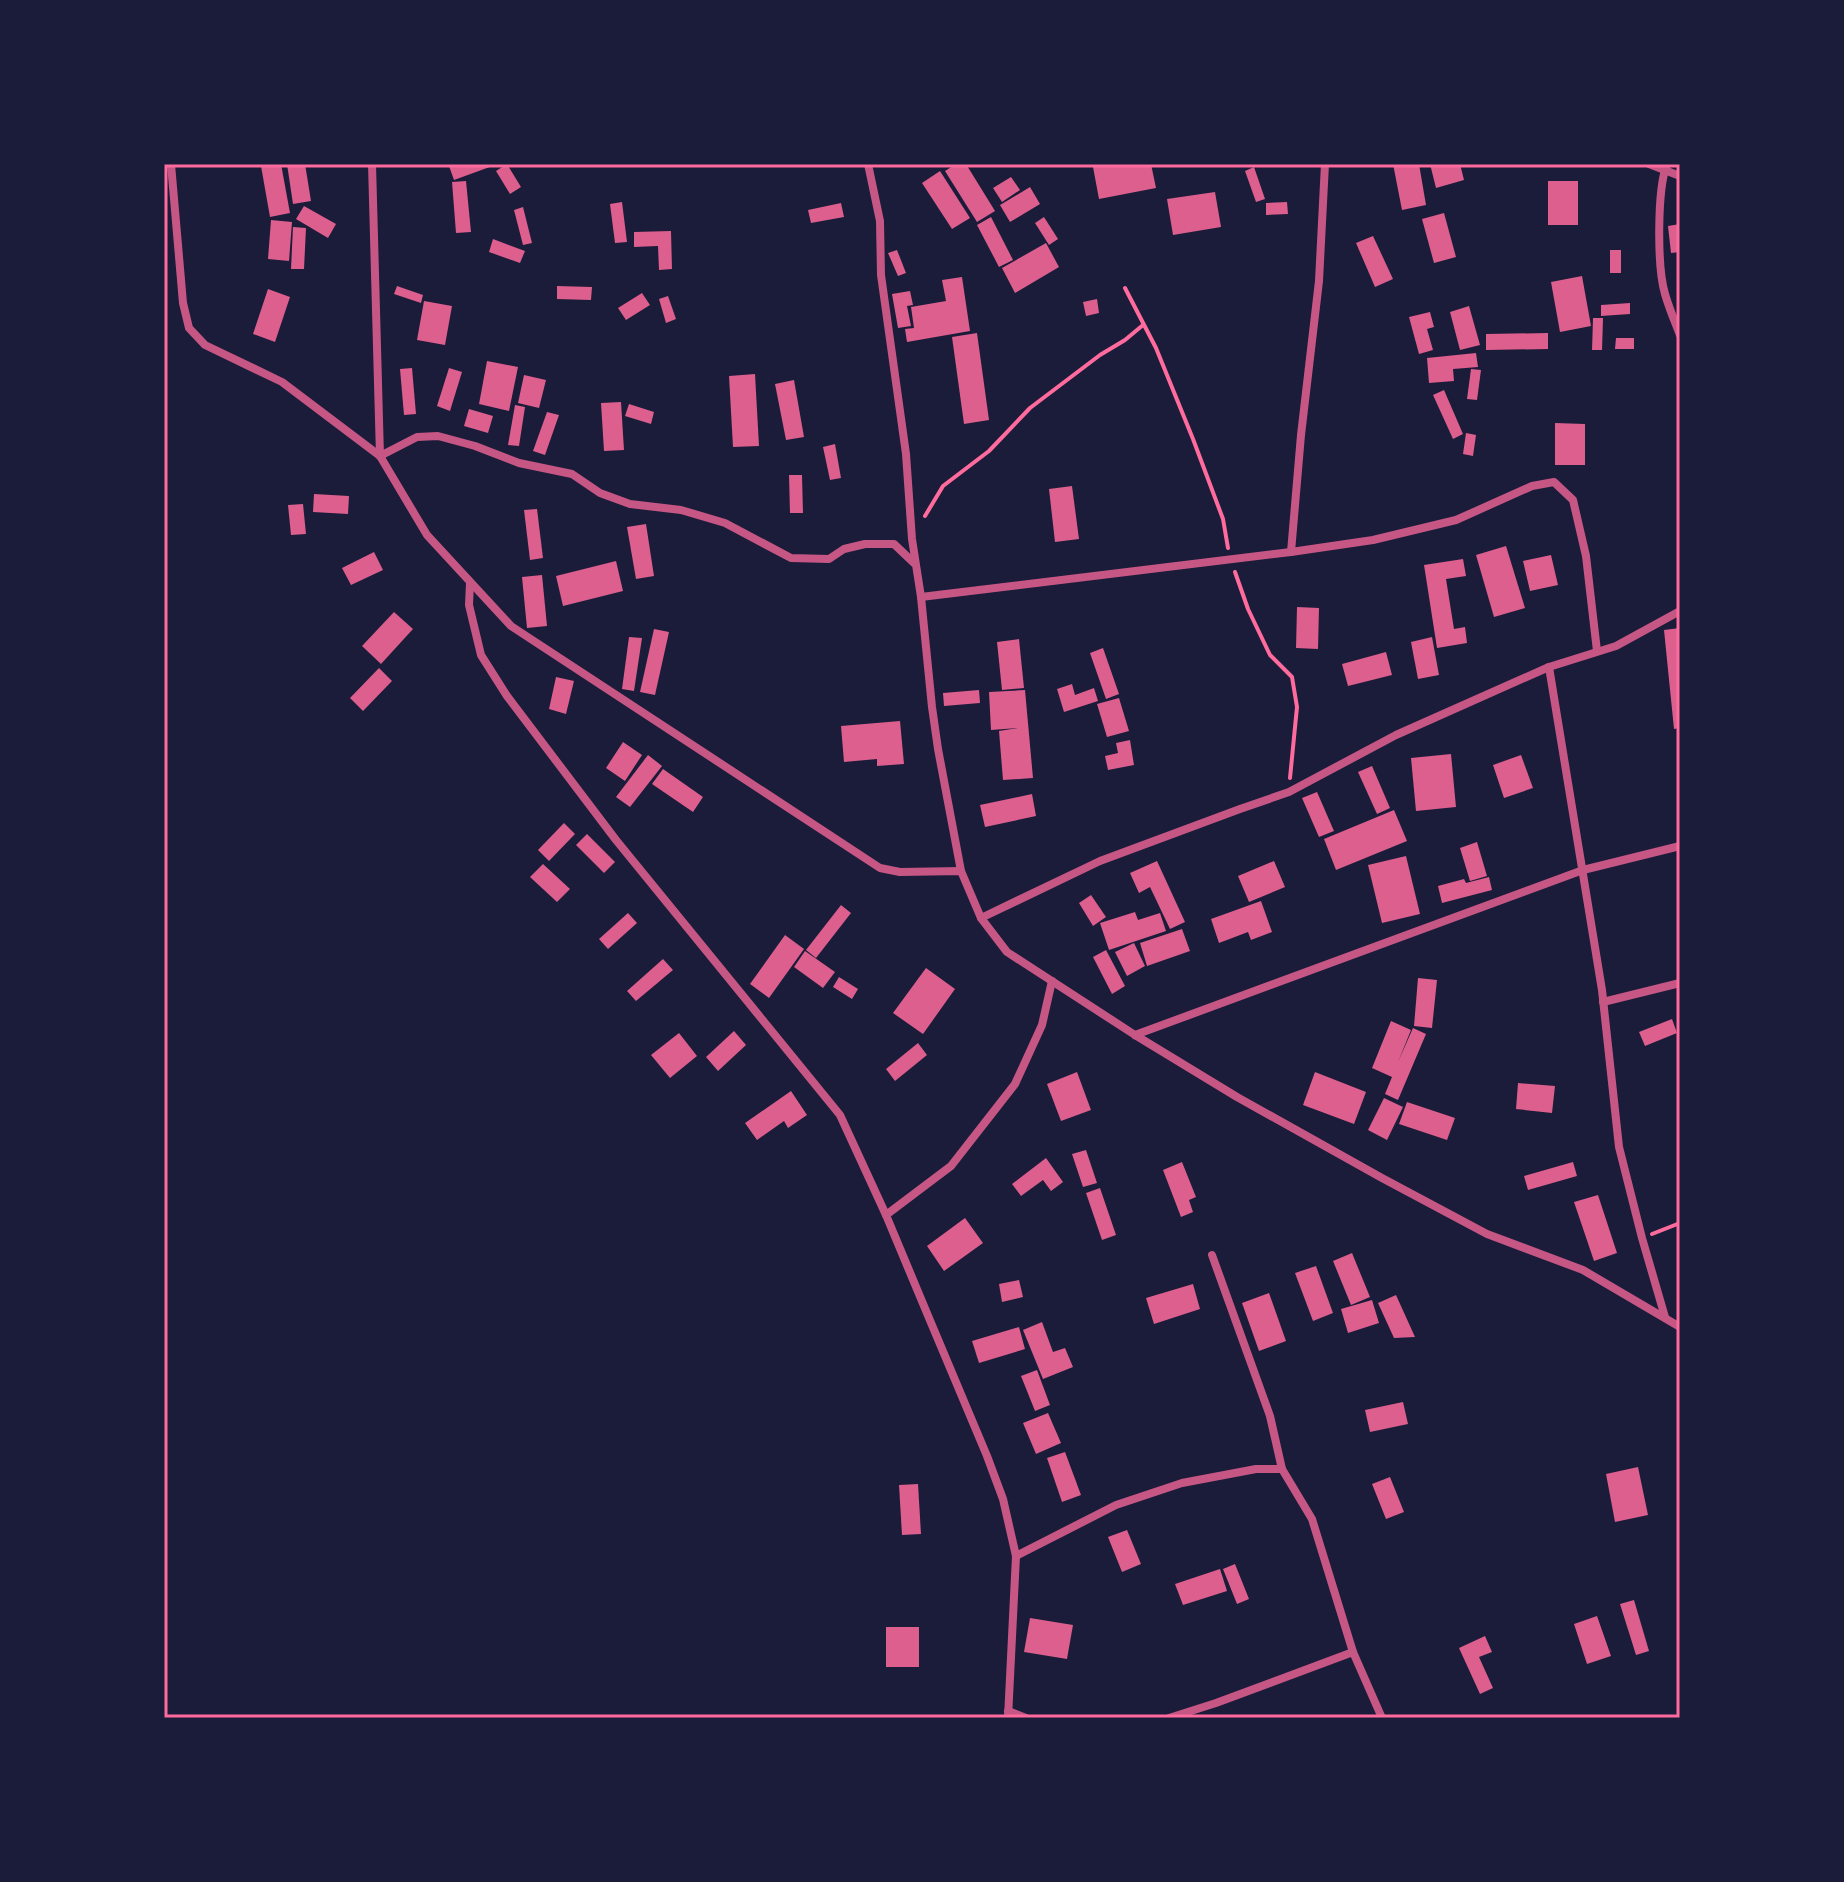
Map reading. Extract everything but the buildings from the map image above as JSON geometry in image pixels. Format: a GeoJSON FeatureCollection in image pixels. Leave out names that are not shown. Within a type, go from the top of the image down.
{"type":"FeatureCollection","features":[{"type":"Feature","properties":{"kind":"street"},"geometry":{"type":"LineString","coordinates":[[171,164],[183,303],[189,328],[205,345],[282,382],[380,456],[427,535],[511,626],[880,868],[900,872],[961,871]]}},
{"type":"Feature","properties":{"kind":"street"},"geometry":{"type":"LineString","coordinates":[[372,164],[380,456]]}},
{"type":"Feature","properties":{"kind":"street"},"geometry":{"type":"LineString","coordinates":[[868,164],[880,221],[881,275],[906,454],[914,563],[921,597],[938,749],[961,871],[981,918],[1007,952],[1135,1035],[1303,1134],[1487,1234],[1583,1270],[1680,1327]]}},
{"type":"Feature","properties":{"kind":"street"},"geometry":{"type":"LineString","coordinates":[[1291,552],[1319,281],[1325,164]]}},
{"type":"Feature","properties":{"kind":"street"},"geometry":{"type":"LineString","coordinates":[[1649,164],[1665,167],[1680,176]]}},
{"type":"Feature","properties":{"kind":"street"},"geometry":{"type":"LineString","coordinates":[[1665,167],[1659,238],[1664,292],[1680,335]]}},
{"type":"Feature","properties":{"kind":"street"},"geometry":{"type":"LineString","coordinates":[[380,456],[417,437],[438,436],[519,463],[572,474],[600,493],[630,504],[681,510],[725,523],[791,558],[829,559],[844,549],[865,544],[894,544],[914,563]]}},
{"type":"Feature","properties":{"kind":"street"},"geometry":{"type":"LineString","coordinates":[[921,597],[1373,540],[1456,520],[1532,486],[1554,482],[1573,500],[1586,556],[1597,651]]}},
{"type":"Feature","properties":{"kind":"street"},"geometry":{"type":"LineString","coordinates":[[470,583],[469,605],[481,655],[507,696],[616,840],[840,1115],[886,1215],[1003,1499],[1016,1556],[1008,1714],[1026,1718]]}},
{"type":"Feature","properties":{"kind":"street"},"geometry":{"type":"LineString","coordinates":[[981,918],[1100,861],[1289,792],[1396,735],[1549,667],[1616,646],[1679,609]]}},
{"type":"Feature","properties":{"kind":"street"},"geometry":{"type":"LineString","coordinates":[[1549,667],[1603,1002],[1619,1147],[1665,1317]]}},
{"type":"Feature","properties":{"kind":"street"},"geometry":{"type":"LineString","coordinates":[[1135,1035],[1583,870],[1680,846]]}},
{"type":"Feature","properties":{"kind":"street"},"geometry":{"type":"LineString","coordinates":[[886,1215],[951,1166],[1015,1084],[1042,1025],[1052,981]]}},
{"type":"Feature","properties":{"kind":"street"},"geometry":{"type":"LineString","coordinates":[[1603,1002],[1680,983]]}},
{"type":"Feature","properties":{"kind":"street"},"geometry":{"type":"LineString","coordinates":[[1212,1255],[1270,1416],[1282,1469],[1312,1519],[1353,1652],[1382,1718]]}},
{"type":"Feature","properties":{"kind":"street"},"geometry":{"type":"LineString","coordinates":[[1016,1556],[1116,1505],[1182,1483],[1256,1469],[1282,1469]]}},
{"type":"Feature","properties":{"kind":"street"},"geometry":{"type":"LineString","coordinates":[[1169,1718],[1353,1652]]}},
{"type":"Feature","properties":{"kind":"path"},"geometry":{"type":"LineString","coordinates":[[1125,288],[1156,348],[1213,492],[1223,519],[1230,559],[1248,609],[1270,655],[1292,677],[1297,707],[1289,792]]}},
{"type":"Feature","properties":{"kind":"path"},"geometry":{"type":"LineString","coordinates":[[912,539],[943,486],[989,451],[1030,408],[1143,325]]}},
{"type":"Feature","properties":{"kind":"path"},"geometry":{"type":"LineString","coordinates":[[1642,1238],[1680,1223]]}}]}
